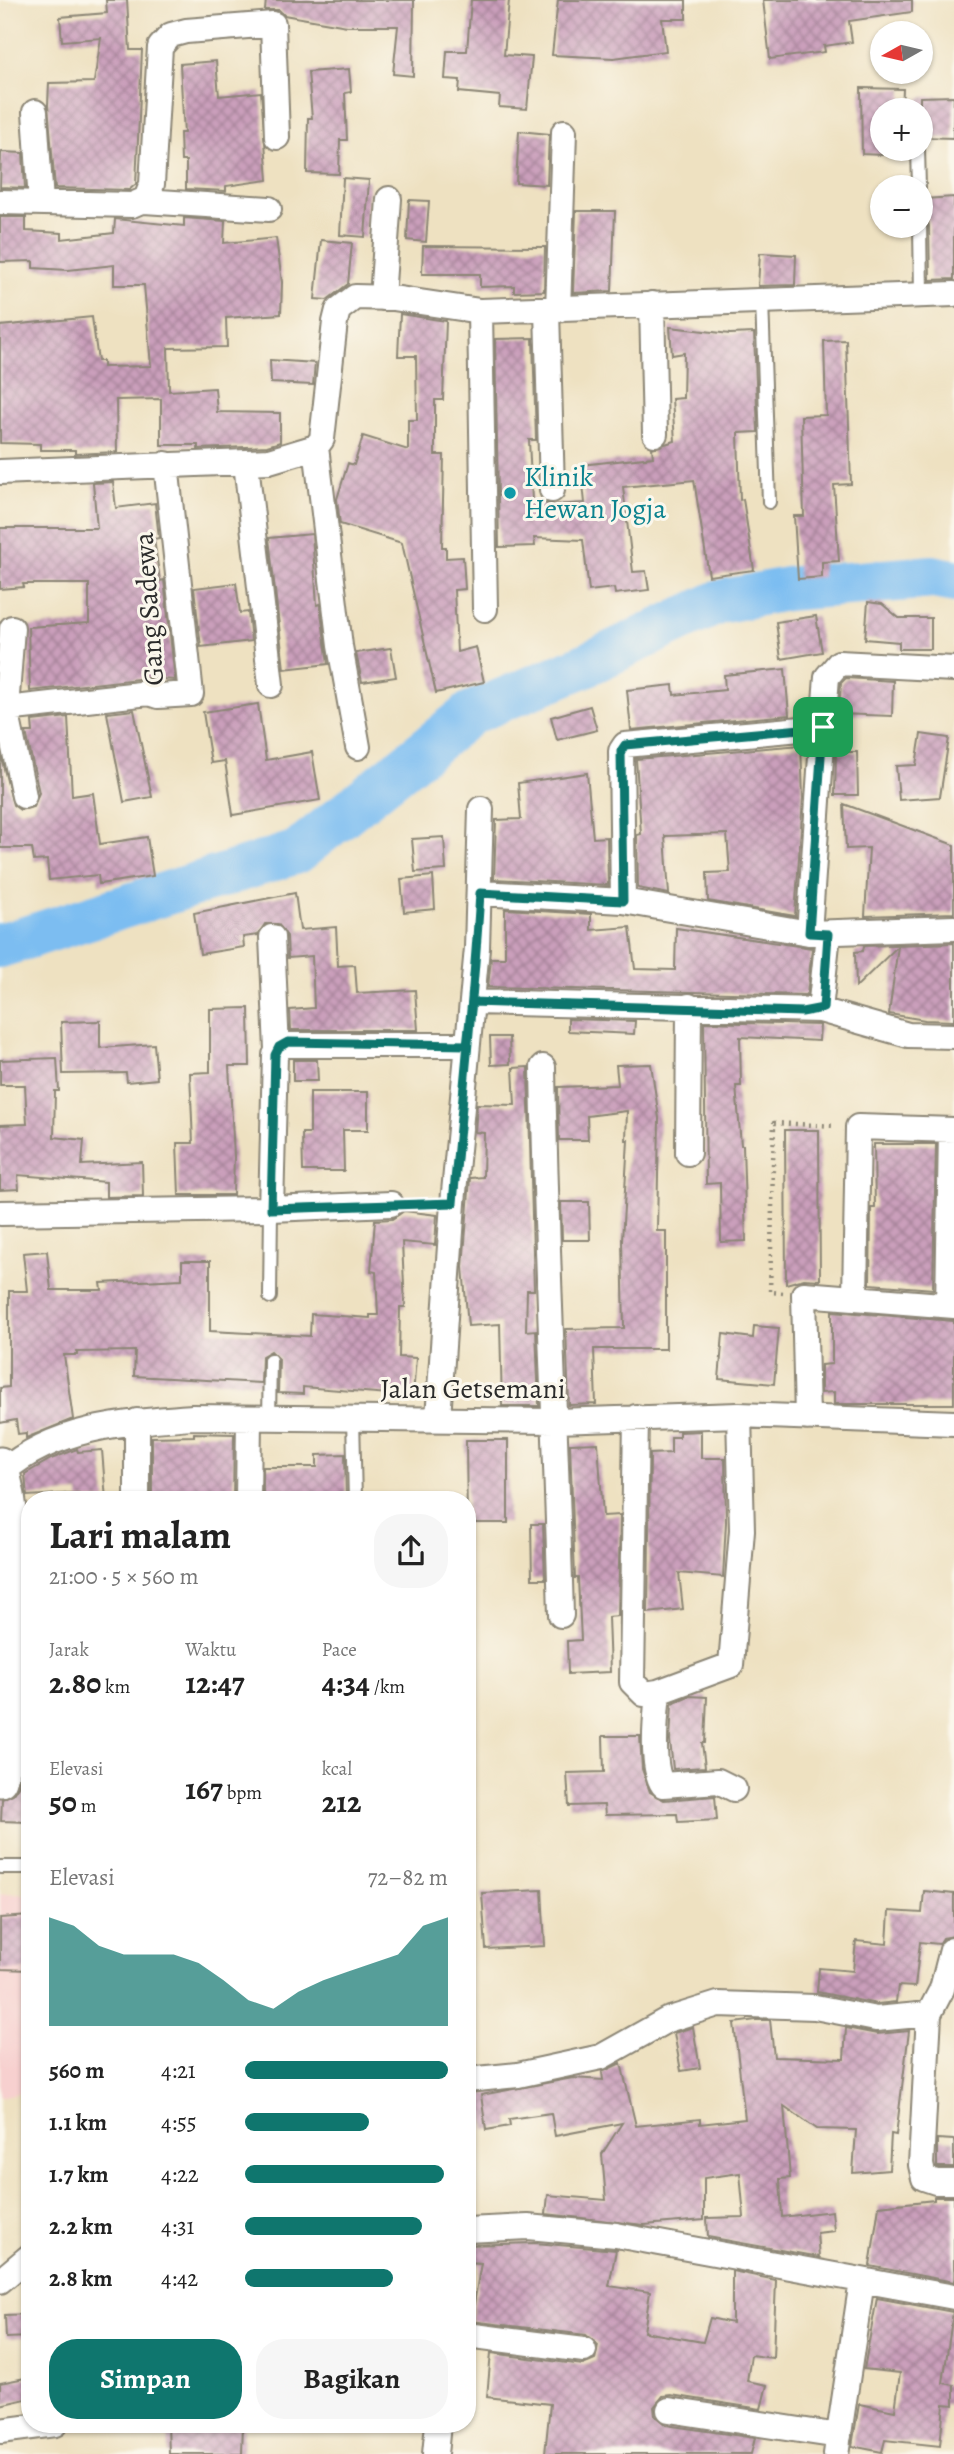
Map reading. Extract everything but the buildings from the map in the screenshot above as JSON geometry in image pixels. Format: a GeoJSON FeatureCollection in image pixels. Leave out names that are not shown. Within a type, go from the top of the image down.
{"type":"FeatureCollection","features":[{"type":"Feature","properties":{"kind":"main road"},"geometry":{"type":"LineString","coordinates":[[0,1780],[6,1762],[5,1637],[12,1540],[1,1468]]}},
{"type":"Feature","properties":{"kind":"street"},"geometry":{"type":"LineString","coordinates":[[144,201],[152,184],[160,47],[171,35],[186,31],[273,24],[277,137]]}},
{"type":"Feature","properties":{"kind":"street"},"geometry":{"type":"LineString","coordinates":[[34,112],[41,203]]}},
{"type":"Feature","properties":{"kind":"street"},"geometry":{"type":"LineString","coordinates":[[552,490],[553,310],[564,132]]}},
{"type":"Feature","properties":{"kind":"street"},"geometry":{"type":"LineString","coordinates":[[382,298],[389,199]]}},
{"type":"Feature","properties":{"kind":"street"},"geometry":{"type":"LineString","coordinates":[[0,202],[132,205],[144,201],[269,209]]}},
{"type":"Feature","properties":{"kind":"street"},"geometry":{"type":"LineString","coordinates":[[0,472],[246,463],[287,457],[316,447],[322,439],[332,333],[338,310],[355,297],[480,311],[954,294]]}},
{"type":"Feature","properties":{"kind":"street"},"geometry":{"type":"LineString","coordinates":[[652,304],[655,434]]}},
{"type":"Feature","properties":{"kind":"street"},"geometry":{"type":"LineString","coordinates":[[480,311],[485,609]]}},
{"type":"Feature","properties":{"kind":"street"},"geometry":{"type":"LineString","coordinates":[[316,447],[340,646],[358,747]]}},
{"type":"Feature","properties":{"kind":"street"},"geometry":{"type":"LineString","coordinates":[[246,463],[271,685]]}},
{"type":"Feature","properties":{"kind":"street","name":"Gang Sadewa"},"geometry":{"type":"LineString","coordinates":[[4,707],[149,693],[158,696],[191,694],[166,464]]}},
{"type":"Feature","properties":{"kind":"street"},"geometry":{"type":"LineString","coordinates":[[12,628],[4,707],[24,796]]}},
{"type":"Feature","properties":{"kind":"street"},"geometry":{"type":"LineString","coordinates":[[820,1010],[818,934],[823,727],[827,677],[839,663],[954,669]]}},
{"type":"Feature","properties":{"kind":"street"},"geometry":{"type":"LineString","coordinates":[[623,901],[621,751],[625,745],[823,727]]}},
{"type":"Feature","properties":{"kind":"street"},"geometry":{"type":"LineString","coordinates":[[438,1418],[480,893],[481,809]]}},
{"type":"Feature","properties":{"kind":"street"},"geometry":{"type":"LineString","coordinates":[[480,893],[623,901],[818,934],[954,928]]}},
{"type":"Feature","properties":{"kind":"street"},"geometry":{"type":"LineString","coordinates":[[271,1209],[277,1050],[272,937]]}},
{"type":"Feature","properties":{"kind":"street"},"geometry":{"type":"LineString","coordinates":[[472,1002],[820,1010],[908,1035],[954,1036]]}},
{"type":"Feature","properties":{"kind":"street"},"geometry":{"type":"LineString","coordinates":[[688,1153],[689,1006]]}},
{"type":"Feature","properties":{"kind":"street"},"geometry":{"type":"LineString","coordinates":[[277,1050],[282,1045],[296,1042],[467,1045]]}},
{"type":"Feature","properties":{"kind":"street"},"geometry":{"type":"LineString","coordinates":[[543,1068],[546,1263],[556,1421],[561,1615]]}},
{"type":"Feature","properties":{"kind":"street"},"geometry":{"type":"LineString","coordinates":[[807,1418],[804,1294],[951,1306],[952,1130],[858,1127],[855,1298]]}},
{"type":"Feature","properties":{"kind":"street"},"geometry":{"type":"LineString","coordinates":[[0,1213],[271,1209],[391,1204]]}},
{"type":"Feature","properties":{"kind":"street"},"geometry":{"type":"LineString","coordinates":[[636,1417],[632,1682],[644,1694],[658,1692],[731,1665],[742,1530],[739,1415]]}},
{"type":"Feature","properties":{"kind":"street","name":"Jalan Getsemani"},"geometry":{"type":"LineString","coordinates":[[1,1468],[34,1449],[64,1437],[137,1421],[192,1417],[556,1421],[739,1415],[954,1423]]}},
{"type":"Feature","properties":{"kind":"street"},"geometry":{"type":"LineString","coordinates":[[249,1491],[259,1418]]}},
{"type":"Feature","properties":{"kind":"street"},"geometry":{"type":"LineString","coordinates":[[137,1421],[137,1491]]}},
{"type":"Feature","properties":{"kind":"street"},"geometry":{"type":"LineString","coordinates":[[658,1692],[655,1730],[660,1782],[663,1785],[718,1781],[734,1789]]}},
{"type":"Feature","properties":{"kind":"street"},"geometry":{"type":"LineString","coordinates":[[954,1951],[942,1989],[929,2014],[921,2165],[924,2178],[936,2182],[954,2182]]}},
{"type":"Feature","properties":{"kind":"street"},"geometry":{"type":"LineString","coordinates":[[476,2079],[518,2075],[601,2057],[667,2020],[718,2004],[816,2007],[876,2020],[929,2014]]}},
{"type":"Feature","properties":{"kind":"street"},"geometry":{"type":"LineString","coordinates":[[476,2230],[528,2227],[616,2235],[954,2297]]}},
{"type":"Feature","properties":{"kind":"street"},"geometry":{"type":"LineString","coordinates":[[0,2281],[21,2264]]}},
{"type":"Feature","properties":{"kind":"street"},"geometry":{"type":"LineString","coordinates":[[669,2410],[838,2445],[862,2281]]}},
{"type":"Feature","properties":{"kind":"street"},"geometry":{"type":"LineString","coordinates":[[476,2336],[584,2350]]}},
{"type":"Feature","properties":{"kind":"street"},"geometry":{"type":"LineString","coordinates":[[0,2431],[21,2428]]}},
{"type":"Feature","properties":{"kind":"street"},"geometry":{"type":"LineString","coordinates":[[435,2454],[437,2433]]}},
{"type":"Feature","properties":{"kind":"lane"},"geometry":{"type":"LineString","coordinates":[[920,238],[921,295]]}},
{"type":"Feature","properties":{"kind":"lane"},"geometry":{"type":"LineString","coordinates":[[762,300],[769,502]]}},
{"type":"Feature","properties":{"kind":"lane"},"geometry":{"type":"LineString","coordinates":[[270,1297],[271,1209]]}},
{"type":"Feature","properties":{"kind":"lane"},"geometry":{"type":"LineString","coordinates":[[259,1418],[270,1360]]}},
{"type":"Feature","properties":{"kind":"lane"},"geometry":{"type":"LineString","coordinates":[[353,1419],[355,1491]]}},
{"type":"Feature","properties":{"kind":"lane"},"geometry":{"type":"LineString","coordinates":[[0,1867],[21,1867]]}},
{"type":"Feature","properties":{"kind":"path"},"geometry":{"type":"LineString","coordinates":[[804,1294],[770,1292],[774,1123],[858,1127]]}},
{"type":"Feature","properties":{"kind":"shaded area"},"geometry":{"type":"Polygon","coordinates":[[[0,1894],[21,1894],[21,2092],[0,2097],[0,1894]]]}},
{"type":"Feature","properties":{"kind":"waterway"},"geometry":{"type":"LineString","coordinates":[[0,946],[297,852],[471,713],[581,667],[719,602],[787,589],[933,577],[954,581]]}},
{"type":"Feature","properties":{"kind":"place","name":"Klinik Hewan Jogja"},"geometry":{"type":"Point","coordinates":[510,493]}},
{"type":"Feature","properties":{"kind":"route"},"geometry":{"type":"LineString","coordinates":[[823,727],[625,745],[621,751],[623,901],[480,893],[477,948],[467,1045],[453,1203],[271,1209],[275,1055],[279,1047],[288,1042],[467,1045],[472,1002],[689,1006],[802,1012],[823,1008],[828,934],[809,933],[823,727]]}}]}
